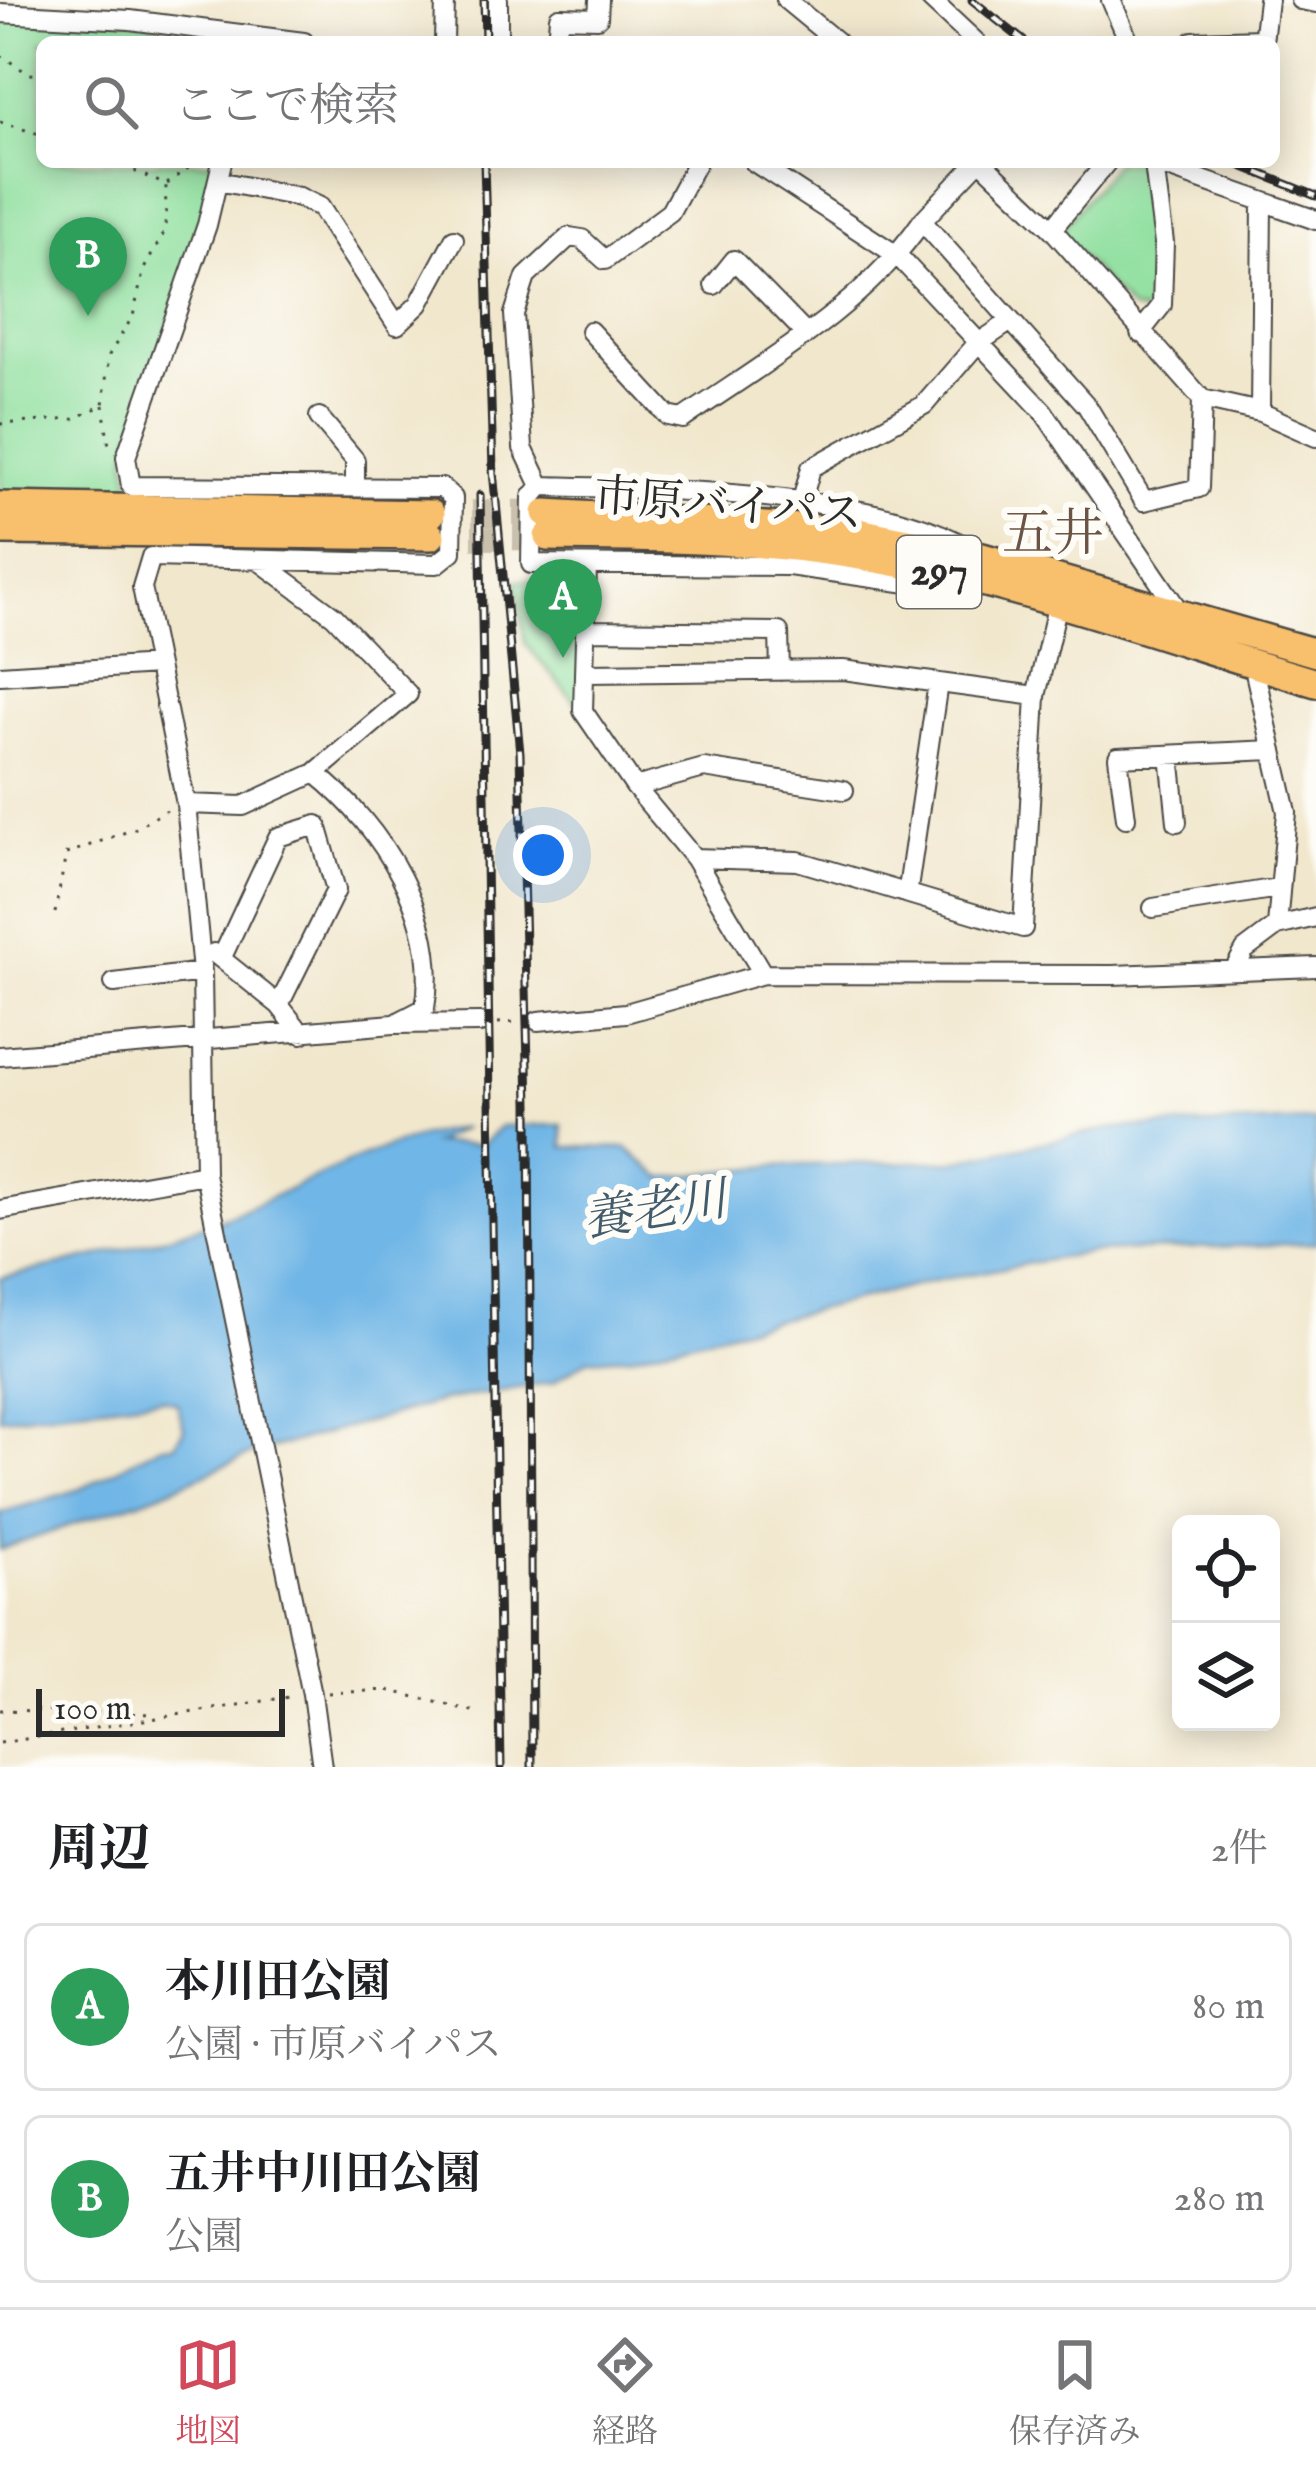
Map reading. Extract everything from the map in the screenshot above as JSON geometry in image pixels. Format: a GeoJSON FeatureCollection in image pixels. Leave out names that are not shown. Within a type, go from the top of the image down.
{"type":"FeatureCollection","features":[{"type":"Feature","properties":{"kind":"highway"},"geometry":{"type":"LineString","coordinates":[[0,506],[431,525],[0,531]]}},
{"type":"Feature","properties":{"kind":"highway","name":"市原バイパス"},"geometry":{"type":"LineString","coordinates":[[545,512],[778,522],[853,531],[979,568],[1181,614],[1316,653]]}},
{"type":"Feature","properties":{"kind":"highway","name":"市原バイパス"},"geometry":{"type":"LineString","coordinates":[[979,568],[1058,603],[1316,683]]}},
{"type":"Feature","properties":{"kind":"street"},"geometry":{"type":"LineString","coordinates":[[444,36],[445,0]]}},
{"type":"Feature","properties":{"kind":"street"},"geometry":{"type":"LineString","coordinates":[[497,0],[498,36]]}},
{"type":"Feature","properties":{"kind":"street"},"geometry":{"type":"LineString","coordinates":[[557,36],[559,17],[598,18],[599,0]]}},
{"type":"Feature","properties":{"kind":"street"},"geometry":{"type":"LineString","coordinates":[[931,0],[970,36]]}},
{"type":"Feature","properties":{"kind":"street"},"geometry":{"type":"LineString","coordinates":[[1112,0],[1127,36]]}},
{"type":"Feature","properties":{"kind":"street"},"geometry":{"type":"LineString","coordinates":[[1264,36],[1268,0]]}},
{"type":"Feature","properties":{"kind":"street"},"geometry":{"type":"LineString","coordinates":[[1300,0],[1316,3]]}},
{"type":"Feature","properties":{"kind":"street"},"geometry":{"type":"LineString","coordinates":[[788,1],[830,36]]}},
{"type":"Feature","properties":{"kind":"street"},"geometry":{"type":"LineString","coordinates":[[0,14],[133,10],[230,36]]}},
{"type":"Feature","properties":{"kind":"street"},"geometry":{"type":"LineString","coordinates":[[545,512],[523,448],[514,314],[526,278],[569,237],[582,238],[605,260],[670,212],[694,168]]}},
{"type":"Feature","properties":{"kind":"street"},"geometry":{"type":"LineString","coordinates":[[763,168],[898,256],[1043,411],[1181,614]]}},
{"type":"Feature","properties":{"kind":"street"},"geometry":{"type":"LineString","coordinates":[[590,331],[668,416],[683,419],[806,334],[898,256],[922,220],[974,168]]}},
{"type":"Feature","properties":{"kind":"street"},"geometry":{"type":"LineString","coordinates":[[986,168],[1052,230],[1202,399],[1260,412],[1316,437]]}},
{"type":"Feature","properties":{"kind":"street"},"geometry":{"type":"LineString","coordinates":[[1052,230],[1102,168]]}},
{"type":"Feature","properties":{"kind":"street"},"geometry":{"type":"LineString","coordinates":[[1140,333],[1162,305],[1164,243],[1154,168]]}},
{"type":"Feature","properties":{"kind":"street"},"geometry":{"type":"LineString","coordinates":[[1167,168],[1316,220]]}},
{"type":"Feature","properties":{"kind":"street"},"geometry":{"type":"LineString","coordinates":[[322,1767],[311,1689],[205,1174],[199,1043],[201,950],[186,804],[142,587],[151,557],[437,563],[452,552],[452,498],[442,488],[355,484],[131,487],[126,457],[220,171],[320,207],[397,325],[419,304],[454,238]]}},
{"type":"Feature","properties":{"kind":"street"},"geometry":{"type":"LineString","coordinates":[[1260,412],[1262,202]]}},
{"type":"Feature","properties":{"kind":"street"},"geometry":{"type":"LineString","coordinates":[[922,220],[1087,406],[1144,501],[1199,488],[1202,399]]}},
{"type":"Feature","properties":{"kind":"street"},"geometry":{"type":"LineString","coordinates":[[714,285],[734,260],[806,334]]}},
{"type":"Feature","properties":{"kind":"street"},"geometry":{"type":"LineString","coordinates":[[801,504],[812,468],[924,405],[977,344],[1011,321]]}},
{"type":"Feature","properties":{"kind":"street"},"geometry":{"type":"LineString","coordinates":[[319,417],[355,460],[355,484]]}},
{"type":"Feature","properties":{"kind":"street"},"geometry":{"type":"LineString","coordinates":[[665,490],[801,504],[933,526],[979,568],[928,586],[789,566],[531,564],[532,496],[545,512],[665,490]]}},
{"type":"Feature","properties":{"kind":"street"},"geometry":{"type":"LineString","coordinates":[[186,804],[243,806],[315,772],[408,694],[334,616],[258,560]]}},
{"type":"Feature","properties":{"kind":"street"},"geometry":{"type":"LineString","coordinates":[[587,566],[584,711],[635,787],[694,857],[763,974]]}},
{"type":"Feature","properties":{"kind":"street"},"geometry":{"type":"LineString","coordinates":[[694,857],[798,861],[1023,928],[1036,696],[1058,603]]}},
{"type":"Feature","properties":{"kind":"street"},"geometry":{"type":"LineString","coordinates":[[587,630],[779,632],[780,671]]}},
{"type":"Feature","properties":{"kind":"street"},"geometry":{"type":"LineString","coordinates":[[1252,664],[1287,812],[1277,926]]}},
{"type":"Feature","properties":{"kind":"street"},"geometry":{"type":"LineString","coordinates":[[0,675],[158,665]]}},
{"type":"Feature","properties":{"kind":"street"},"geometry":{"type":"LineString","coordinates":[[587,673],[843,670],[1036,696]]}},
{"type":"Feature","properties":{"kind":"street"},"geometry":{"type":"LineString","coordinates":[[908,890],[938,683]]}},
{"type":"Feature","properties":{"kind":"street"},"geometry":{"type":"LineString","coordinates":[[1126,818],[1118,757],[1273,750]]}},
{"type":"Feature","properties":{"kind":"street"},"geometry":{"type":"LineString","coordinates":[[1170,755],[1178,822]]}},
{"type":"Feature","properties":{"kind":"street"},"geometry":{"type":"LineString","coordinates":[[635,787],[704,768],[844,790]]}},
{"type":"Feature","properties":{"kind":"street"},"geometry":{"type":"LineString","coordinates":[[315,772],[346,797],[387,848],[416,918],[427,962],[425,1009],[394,1024]]}},
{"type":"Feature","properties":{"kind":"street"},"geometry":{"type":"LineString","coordinates":[[223,955],[278,837],[317,825],[336,890],[279,1005]]}},
{"type":"Feature","properties":{"kind":"street"},"geometry":{"type":"LineString","coordinates":[[1153,908],[1279,888]]}},
{"type":"Feature","properties":{"kind":"street"},"geometry":{"type":"LineString","coordinates":[[1234,968],[1245,950],[1277,926],[1316,916]]}},
{"type":"Feature","properties":{"kind":"street"},"geometry":{"type":"LineString","coordinates":[[201,950],[223,955],[279,1005],[302,1034]]}},
{"type":"Feature","properties":{"kind":"street"},"geometry":{"type":"LineString","coordinates":[[538,1021],[626,1013],[763,974],[1112,975],[1316,967]]}},
{"type":"Feature","properties":{"kind":"street"},"geometry":{"type":"LineString","coordinates":[[114,983],[202,972]]}},
{"type":"Feature","properties":{"kind":"street"},"geometry":{"type":"LineString","coordinates":[[0,1055],[199,1043],[394,1024],[484,1023]]}},
{"type":"Feature","properties":{"kind":"street"},"geometry":{"type":"LineString","coordinates":[[0,1210],[205,1174]]}},
{"type":"Feature","properties":{"kind":"path"},"geometry":{"type":"LineString","coordinates":[[0,55],[36,75]]}},
{"type":"Feature","properties":{"kind":"path"},"geometry":{"type":"LineString","coordinates":[[0,122],[36,133]]}},
{"type":"Feature","properties":{"kind":"path"},"geometry":{"type":"LineString","coordinates":[[134,168],[166,185]]}},
{"type":"Feature","properties":{"kind":"path"},"geometry":{"type":"LineString","coordinates":[[166,185],[188,168]]}},
{"type":"Feature","properties":{"kind":"path"},"geometry":{"type":"LineString","coordinates":[[126,457],[106,444],[103,405],[109,355],[133,316],[144,269],[165,232],[166,185]]}},
{"type":"Feature","properties":{"kind":"path"},"geometry":{"type":"LineString","coordinates":[[0,424],[74,419],[103,405]]}},
{"type":"Feature","properties":{"kind":"path"},"geometry":{"type":"LineString","coordinates":[[55,913],[66,854],[186,804]]}},
{"type":"Feature","properties":{"kind":"path"},"geometry":{"type":"LineString","coordinates":[[484,1023],[538,1021]]}},
{"type":"Feature","properties":{"kind":"path"},"geometry":{"type":"LineString","coordinates":[[0,1743],[311,1689],[387,1690],[480,1713]]}},
{"type":"Feature","properties":{"kind":"path"},"geometry":{"type":"LineString","coordinates":[[0,1710],[164,1714]]}},
{"type":"Feature","properties":{"kind":"green space"},"geometry":{"type":"Polygon","coordinates":[[[0,13],[130,20],[206,36],[36,36],[36,168],[220,168],[126,457],[131,486],[127,509],[0,506],[0,13]]]}},
{"type":"Feature","properties":{"kind":"green space"},"geometry":{"type":"Polygon","coordinates":[[[1111,168],[1140,168],[1150,191],[1156,235],[1154,280],[1145,313],[1131,310],[1063,237],[1065,225],[1111,168]]]}},
{"type":"Feature","properties":{"kind":"green space"},"geometry":{"type":"Polygon","coordinates":[[[516,581],[587,581],[583,711],[525,643],[516,581]]]}},
{"type":"Feature","properties":{"kind":"water","name":"養老川"},"geometry":{"type":"Polygon","coordinates":[[[1316,1121],[1316,1243],[1091,1252],[938,1280],[628,1356],[588,1359],[553,1382],[442,1401],[251,1454],[159,1494],[0,1550],[0,1513],[81,1489],[160,1446],[174,1445],[184,1429],[177,1403],[162,1398],[0,1418],[0,1278],[182,1232],[405,1141],[464,1128],[434,1143],[481,1145],[502,1126],[562,1125],[564,1147],[627,1148],[662,1178],[773,1166],[955,1161],[1113,1128],[1316,1121]]]}},
{"type":"Feature","properties":{"kind":"tunnel"},"geometry":{"type":"LineString","coordinates":[[431,514],[546,513]]}},
{"type":"Feature","properties":{"kind":"tunnel"},"geometry":{"type":"LineString","coordinates":[[431,536],[548,537]]}},
{"type":"Feature","properties":{"kind":"railway"},"geometry":{"type":"LineString","coordinates":[[484,0],[485,36]]}},
{"type":"Feature","properties":{"kind":"railway"},"geometry":{"type":"LineString","coordinates":[[972,0],[1017,36]]}},
{"type":"Feature","properties":{"kind":"railway"},"geometry":{"type":"LineString","coordinates":[[484,168],[493,471],[520,753],[529,1104],[532,1767]]}},
{"type":"Feature","properties":{"kind":"railway"},"geometry":{"type":"LineString","coordinates":[[1247,168],[1316,196]]}},
{"type":"Feature","properties":{"kind":"railway"},"geometry":{"type":"LineString","coordinates":[[480,495],[501,1767]]}},
{"type":"Feature","properties":{"kind":"place","name":"五井中川田公園"},"geometry":{"type":"Point","coordinates":[88,316]}},
{"type":"Feature","properties":{"kind":"place","name":"本川田公園"},"geometry":{"type":"Point","coordinates":[563,658]}},
{"type":"Feature","properties":{"kind":"district","name":"五井"},"geometry":{"type":"Point","coordinates":[1053,536]}}]}
